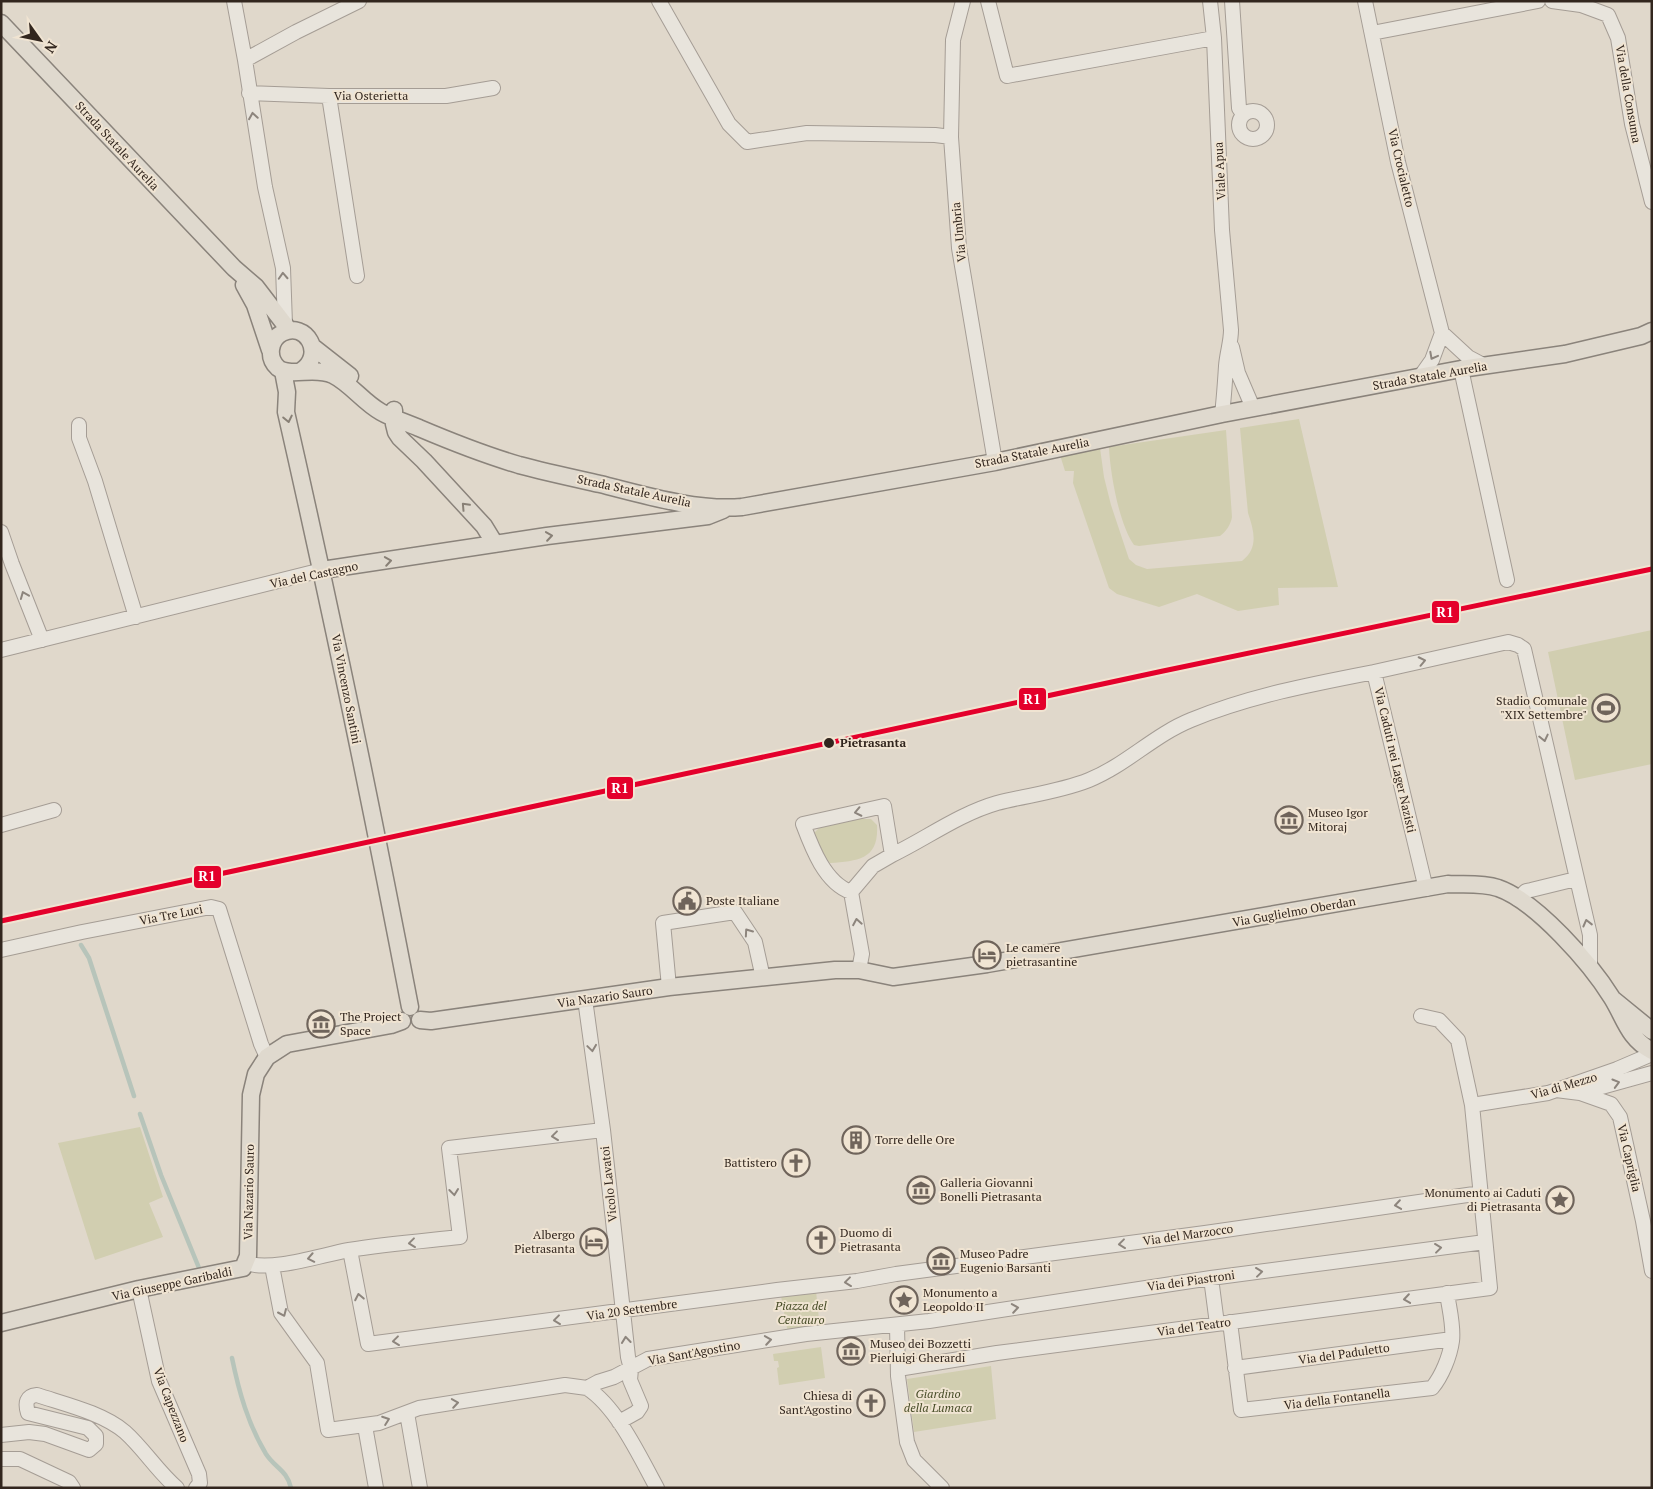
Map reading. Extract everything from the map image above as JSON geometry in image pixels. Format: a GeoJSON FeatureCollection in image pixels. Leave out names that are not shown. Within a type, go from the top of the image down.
{"type":"FeatureCollection","features":[{"type":"Feature","properties":{"kind":"main road","name":"Strada Statale Aurelia"},"geometry":{"type":"LineString","coordinates":[[1,23],[234,268]]}},
{"type":"Feature","properties":{"kind":"main road"},"geometry":{"type":"LineString","coordinates":[[234,268],[261,293],[287,327],[306,336],[313,347],[313,352],[310,363],[301,371],[295,373],[283,371],[274,363],[264,327],[255,305],[234,268]]}},
{"type":"Feature","properties":{"kind":"main road"},"geometry":{"type":"LineString","coordinates":[[270,350],[273,340],[287,327]]}},
{"type":"Feature","properties":{"kind":"main road","name":"Strada Statale Aurelia"},"geometry":{"type":"LineString","coordinates":[[301,371],[324,372],[334,375],[368,404],[394,414],[439,437],[520,465],[672,500],[728,508],[994,462],[1222,414],[1461,369],[1565,354],[1641,336],[1652,331]]}},
{"type":"Feature","properties":{"kind":"main road","name":"Strada Statale Aurelia"},"geometry":{"type":"LineString","coordinates":[[313,347],[394,414]]}},
{"type":"Feature","properties":{"kind":"main road","name":"Via Vincenzo Santini"},"geometry":{"type":"LineString","coordinates":[[283,371],[287,392],[286,412],[322,570],[415,1013]]}},
{"type":"Feature","properties":{"kind":"main road"},"geometry":{"type":"LineString","coordinates":[[394,414],[396,432],[400,438],[484,526],[495,544]]}},
{"type":"Feature","properties":{"kind":"main road","name":"Via del Castagno"},"geometry":{"type":"LineString","coordinates":[[322,570],[547,536],[708,516],[728,508]]}},
{"type":"Feature","properties":{"kind":"main road"},"geometry":{"type":"LineString","coordinates":[[329,603],[335,585],[350,566]]}},
{"type":"Feature","properties":{"kind":"main road","name":"Via Guglielmo Oberdan"},"geometry":{"type":"LineString","coordinates":[[859,970],[893,977],[996,962],[1448,884],[1482,885],[1524,894],[1590,967],[1612,999]]}},
{"type":"Feature","properties":{"kind":"main road","name":"Via Nazario Sauro"},"geometry":{"type":"LineString","coordinates":[[246,1263],[248,1256],[250,1188],[249,1116],[251,1095],[256,1074],[267,1057],[287,1044],[391,1025],[402,1021],[402,1012],[415,1013],[431,1021],[670,988],[835,970],[859,970]]}},
{"type":"Feature","properties":{"kind":"main road"},"geometry":{"type":"LineString","coordinates":[[1612,999],[1624,1006],[1652,1031]]}},
{"type":"Feature","properties":{"kind":"main road"},"geometry":{"type":"LineString","coordinates":[[1612,999],[1623,1022],[1634,1037],[1652,1053]]}},
{"type":"Feature","properties":{"kind":"main road","name":"Via Giuseppe Garibaldi"},"geometry":{"type":"LineString","coordinates":[[1,1323],[139,1289],[237,1270],[243,1268],[246,1263]]}},
{"type":"Feature","properties":{"kind":"street"},"geometry":{"type":"LineString","coordinates":[[234,1],[265,187],[278,242],[287,327]]}},
{"type":"Feature","properties":{"kind":"street"},"geometry":{"type":"LineString","coordinates":[[244,60],[359,1]]}},
{"type":"Feature","properties":{"kind":"street"},"geometry":{"type":"LineString","coordinates":[[659,1],[729,124],[747,142],[807,132],[951,137]]}},
{"type":"Feature","properties":{"kind":"street","name":"Via Umbria"},"geometry":{"type":"LineString","coordinates":[[963,1],[953,40],[951,137],[959,248],[994,462]]}},
{"type":"Feature","properties":{"kind":"street"},"geometry":{"type":"LineString","coordinates":[[988,1],[1007,76],[1214,38]]}},
{"type":"Feature","properties":{"kind":"street","name":"Viale Apua"},"geometry":{"type":"LineString","coordinates":[[1210,1],[1214,38],[1222,230],[1231,341],[1238,373],[1253,408]]}},
{"type":"Feature","properties":{"kind":"street"},"geometry":{"type":"LineString","coordinates":[[1232,1],[1239,108],[1243,114]]}},
{"type":"Feature","properties":{"kind":"street","name":"Via Crocialetto"},"geometry":{"type":"LineString","coordinates":[[1365,1],[1398,162],[1442,333]]}},
{"type":"Feature","properties":{"kind":"street"},"geometry":{"type":"LineString","coordinates":[[1372,33],[1538,1]]}},
{"type":"Feature","properties":{"kind":"street","name":"Via della Consuma"},"geometry":{"type":"LineString","coordinates":[[1552,1],[1581,5],[1608,15],[1618,38],[1632,124],[1652,202]]}},
{"type":"Feature","properties":{"kind":"street","name":"Via Osterietta"},"geometry":{"type":"LineString","coordinates":[[249,93],[329,96],[446,96],[493,88]]}},
{"type":"Feature","properties":{"kind":"street"},"geometry":{"type":"LineString","coordinates":[[329,96],[357,276]]}},
{"type":"Feature","properties":{"kind":"street"},"geometry":{"type":"LineString","coordinates":[[1420,377],[1432,360],[1442,333],[1468,357],[1485,366]]}},
{"type":"Feature","properties":{"kind":"street","name":"Viale Apua"},"geometry":{"type":"LineString","coordinates":[[1222,414],[1226,365],[1231,341]]}},
{"type":"Feature","properties":{"kind":"street"},"geometry":{"type":"LineString","coordinates":[[1461,369],[1507,580]]}},
{"type":"Feature","properties":{"kind":"street"},"geometry":{"type":"LineString","coordinates":[[79,426],[79,438],[98,490],[136,617]]}},
{"type":"Feature","properties":{"kind":"street"},"geometry":{"type":"LineString","coordinates":[[1,532],[42,640]]}},
{"type":"Feature","properties":{"kind":"street","name":"Via del Castagno"},"geometry":{"type":"LineString","coordinates":[[1,650],[322,570]]}},
{"type":"Feature","properties":{"kind":"street"},"geometry":{"type":"LineString","coordinates":[[1374,672],[1508,642],[1524,649],[1590,935],[1590,967]]}},
{"type":"Feature","properties":{"kind":"street","name":"Via Caduti nei Lager Nazisti"},"geometry":{"type":"LineString","coordinates":[[852,892],[873,866],[954,820],[997,803],[1064,789],[1091,779],[1115,768],[1168,732],[1190,720],[1272,693],[1374,672],[1426,889]]}},
{"type":"Feature","properties":{"kind":"street"},"geometry":{"type":"LineString","coordinates":[[859,970],[862,954],[852,892],[839,886],[814,855],[803,824],[884,806],[892,855]]}},
{"type":"Feature","properties":{"kind":"street"},"geometry":{"type":"LineString","coordinates":[[1,825],[54,810]]}},
{"type":"Feature","properties":{"kind":"street"},"geometry":{"type":"LineString","coordinates":[[1524,894],[1576,879]]}},
{"type":"Feature","properties":{"kind":"street","name":"Via Tre Luci"},"geometry":{"type":"LineString","coordinates":[[1,950],[211,907],[219,909],[261,1044],[267,1057]]}},
{"type":"Feature","properties":{"kind":"street"},"geometry":{"type":"LineString","coordinates":[[670,988],[663,923],[734,912],[755,942],[763,978]]}},
{"type":"Feature","properties":{"kind":"street","name":"Vicolo Lavatoi"},"geometry":{"type":"LineString","coordinates":[[585,999],[603,1130],[628,1357],[631,1369],[630,1380],[641,1406],[637,1412],[619,1422]]}},
{"type":"Feature","properties":{"kind":"street"},"geometry":{"type":"LineString","coordinates":[[1421,1016],[1439,1020],[1458,1040],[1472,1105],[1485,1242]]}},
{"type":"Feature","properties":{"kind":"street","name":"Via di Mezzo"},"geometry":{"type":"LineString","coordinates":[[1472,1105],[1512,1100],[1556,1090],[1617,1069],[1652,1053]]}},
{"type":"Feature","properties":{"kind":"street"},"geometry":{"type":"LineString","coordinates":[[1580,1093],[1652,1074]]}},
{"type":"Feature","properties":{"kind":"street","name":"Via Capriglia"},"geometry":{"type":"LineString","coordinates":[[1556,1090],[1580,1093],[1611,1104],[1620,1117],[1652,1270]]}},
{"type":"Feature","properties":{"kind":"street","name":"Via Giuseppe Garibaldi"},"geometry":{"type":"LineString","coordinates":[[246,1263],[272,1266],[350,1250],[460,1237],[449,1148],[603,1130]]}},
{"type":"Feature","properties":{"kind":"street","name":"Via del Marzocco"},"geometry":{"type":"LineString","coordinates":[[896,1274],[1205,1233],[1480,1193]]}},
{"type":"Feature","properties":{"kind":"street","name":"Via dei Piastroni"},"geometry":{"type":"LineString","coordinates":[[897,1325],[1211,1278],[1485,1242]]}},
{"type":"Feature","properties":{"kind":"street","name":"Via del Teatro"},"geometry":{"type":"LineString","coordinates":[[898,1369],[997,1353],[1490,1288],[1485,1242]]}},
{"type":"Feature","properties":{"kind":"street","name":"Via 20 Settembre"},"geometry":{"type":"LineString","coordinates":[[350,1250],[368,1344],[857,1281],[896,1274]]}},
{"type":"Feature","properties":{"kind":"street","name":"Via Sant'Agostino"},"geometry":{"type":"LineString","coordinates":[[272,1266],[281,1313],[317,1363],[328,1430],[379,1423],[418,1408],[565,1385],[588,1388],[631,1369],[648,1359],[806,1334],[897,1325]]}},
{"type":"Feature","properties":{"kind":"street"},"geometry":{"type":"LineString","coordinates":[[1211,1278],[1235,1368]]}},
{"type":"Feature","properties":{"kind":"street","name":"Via Capezzano"},"geometry":{"type":"LineString","coordinates":[[139,1289],[159,1381],[199,1474],[200,1486]]}},
{"type":"Feature","properties":{"kind":"street"},"geometry":{"type":"LineString","coordinates":[[1447,1293],[1452,1339]]}},
{"type":"Feature","properties":{"kind":"street"},"geometry":{"type":"LineString","coordinates":[[897,1325],[898,1369],[907,1442],[914,1460],[942,1488]]}},
{"type":"Feature","properties":{"kind":"street","name":"Via del Paduletto"},"geometry":{"type":"LineString","coordinates":[[1235,1368],[1452,1339]]}},
{"type":"Feature","properties":{"kind":"street","name":"Via della Fontanella"},"geometry":{"type":"LineString","coordinates":[[1235,1368],[1241,1410],[1432,1388],[1437,1382],[1449,1353],[1452,1339]]}},
{"type":"Feature","properties":{"kind":"street"},"geometry":{"type":"LineString","coordinates":[[588,1388],[597,1394],[619,1422],[657,1488]]}},
{"type":"Feature","properties":{"kind":"street"},"geometry":{"type":"LineString","coordinates":[[1,1435],[30,1432],[45,1434],[89,1450],[96,1444],[96,1436],[88,1428],[28,1413],[26,1407],[27,1400],[31,1396],[37,1395],[111,1422],[143,1450],[177,1488]]}},
{"type":"Feature","properties":{"kind":"street"},"geometry":{"type":"LineString","coordinates":[[407,1412],[420,1488]]}},
{"type":"Feature","properties":{"kind":"street"},"geometry":{"type":"LineString","coordinates":[[365,1426],[376,1488]]}},
{"type":"Feature","properties":{"kind":"street"},"geometry":{"type":"LineString","coordinates":[[1,1459],[20,1459],[69,1482],[73,1488]]}},
{"type":"Feature","properties":{"kind":"green space"},"geometry":{"type":"Polygon","coordinates":[[[1299,419],[1338,587],[1278,588],[1279,605],[1238,611],[1197,594],[1159,607],[1117,594],[1109,588],[1073,483],[1074,471],[1065,471],[1060,455],[1100,448],[1104,477],[1111,505],[1129,559],[1136,565],[1147,569],[1242,561],[1251,551],[1254,539],[1248,513],[1240,428],[1299,419]]]}},
{"type":"Feature","properties":{"kind":"green space"},"geometry":{"type":"Polygon","coordinates":[[[1226,430],[1232,517],[1226,530],[1220,536],[1139,546],[1134,545],[1124,524],[1116,498],[1109,447],[1226,430]]]}},
{"type":"Feature","properties":{"kind":"green space","name":"Stadio Comunale \"XIX Settembre\""},"geometry":{"type":"Polygon","coordinates":[[[1652,630],[1652,764],[1575,780],[1548,652],[1652,630]]]}},
{"type":"Feature","properties":{"kind":"green space"},"geometry":{"type":"Polygon","coordinates":[[[859,819],[871,819],[877,825],[875,845],[865,856],[858,859],[830,863],[817,849],[813,834],[819,828],[859,819]]]}},
{"type":"Feature","properties":{"kind":"green space"},"geometry":{"type":"Polygon","coordinates":[[[140,1127],[163,1197],[149,1203],[163,1237],[95,1260],[58,1143],[140,1127]]]}},
{"type":"Feature","properties":{"kind":"green space","name":"Piazza del Centauro"},"geometry":{"type":"Polygon","coordinates":[[[816,1291],[820,1329],[788,1333],[781,1296],[816,1291]]]}},
{"type":"Feature","properties":{"kind":"green space"},"geometry":{"type":"Polygon","coordinates":[[[821,1347],[825,1378],[779,1385],[778,1361],[774,1361],[773,1354],[821,1347]]]}},
{"type":"Feature","properties":{"kind":"green space","name":"Giardino della Lumaca"},"geometry":{"type":"Polygon","coordinates":[[[991,1366],[996,1419],[914,1432],[907,1379],[991,1366]]]}},
{"type":"Feature","properties":{"kind":"waterway"},"geometry":{"type":"LineString","coordinates":[[81,945],[89,958],[134,1096]]}},
{"type":"Feature","properties":{"kind":"waterway"},"geometry":{"type":"LineString","coordinates":[[140,1114],[161,1175],[199,1268]]}},
{"type":"Feature","properties":{"kind":"waterway"},"geometry":{"type":"LineString","coordinates":[[232,1358],[241,1395],[254,1431],[266,1454],[287,1477],[291,1488]]}},
{"type":"Feature","properties":{"kind":"transit line","name":"R1"},"geometry":{"type":"LineString","coordinates":[[1,921],[1163,671],[1652,569]]}},
{"type":"Feature","properties":{"kind":"place","name":"Stadio Comunale \"XIX Settembre\""},"geometry":{"type":"Point","coordinates":[1606,708]}},
{"type":"Feature","properties":{"kind":"place","name":"Pietrasanta"},"geometry":{"type":"Point","coordinates":[829,743]}},
{"type":"Feature","properties":{"kind":"place","name":"Museo Igor Mitoraj"},"geometry":{"type":"Point","coordinates":[1289,820]}},
{"type":"Feature","properties":{"kind":"place","name":"Poste Italiane"},"geometry":{"type":"Point","coordinates":[687,901]}},
{"type":"Feature","properties":{"kind":"place","name":"Le camere pietrasantine"},"geometry":{"type":"Point","coordinates":[987,955]}},
{"type":"Feature","properties":{"kind":"place","name":"The Project Space"},"geometry":{"type":"Point","coordinates":[321,1024]}},
{"type":"Feature","properties":{"kind":"place","name":"Torre delle Ore"},"geometry":{"type":"Point","coordinates":[856,1140]}},
{"type":"Feature","properties":{"kind":"place","name":"Battistero"},"geometry":{"type":"Point","coordinates":[796,1163]}},
{"type":"Feature","properties":{"kind":"place","name":"Galleria Giovanni Bonelli Pietrasanta"},"geometry":{"type":"Point","coordinates":[921,1190]}},
{"type":"Feature","properties":{"kind":"place","name":"Monumento ai Caduti di Pietrasanta"},"geometry":{"type":"Point","coordinates":[1560,1200]}},
{"type":"Feature","properties":{"kind":"place","name":"Duomo di Pietrasanta"},"geometry":{"type":"Point","coordinates":[821,1240]}},
{"type":"Feature","properties":{"kind":"place","name":"Albergo Pietrasanta"},"geometry":{"type":"Point","coordinates":[594,1242]}},
{"type":"Feature","properties":{"kind":"place","name":"Museo Padre Eugenio Barsanti"},"geometry":{"type":"Point","coordinates":[941,1261]}},
{"type":"Feature","properties":{"kind":"place","name":"Monumento a Leopoldo II"},"geometry":{"type":"Point","coordinates":[904,1300]}},
{"type":"Feature","properties":{"kind":"place","name":"Museo dei Bozzetti Pierluigi Gherardi"},"geometry":{"type":"Point","coordinates":[851,1351]}},
{"type":"Feature","properties":{"kind":"place","name":"Chiesa di Sant'Agostino"},"geometry":{"type":"Point","coordinates":[871,1403]}}]}
